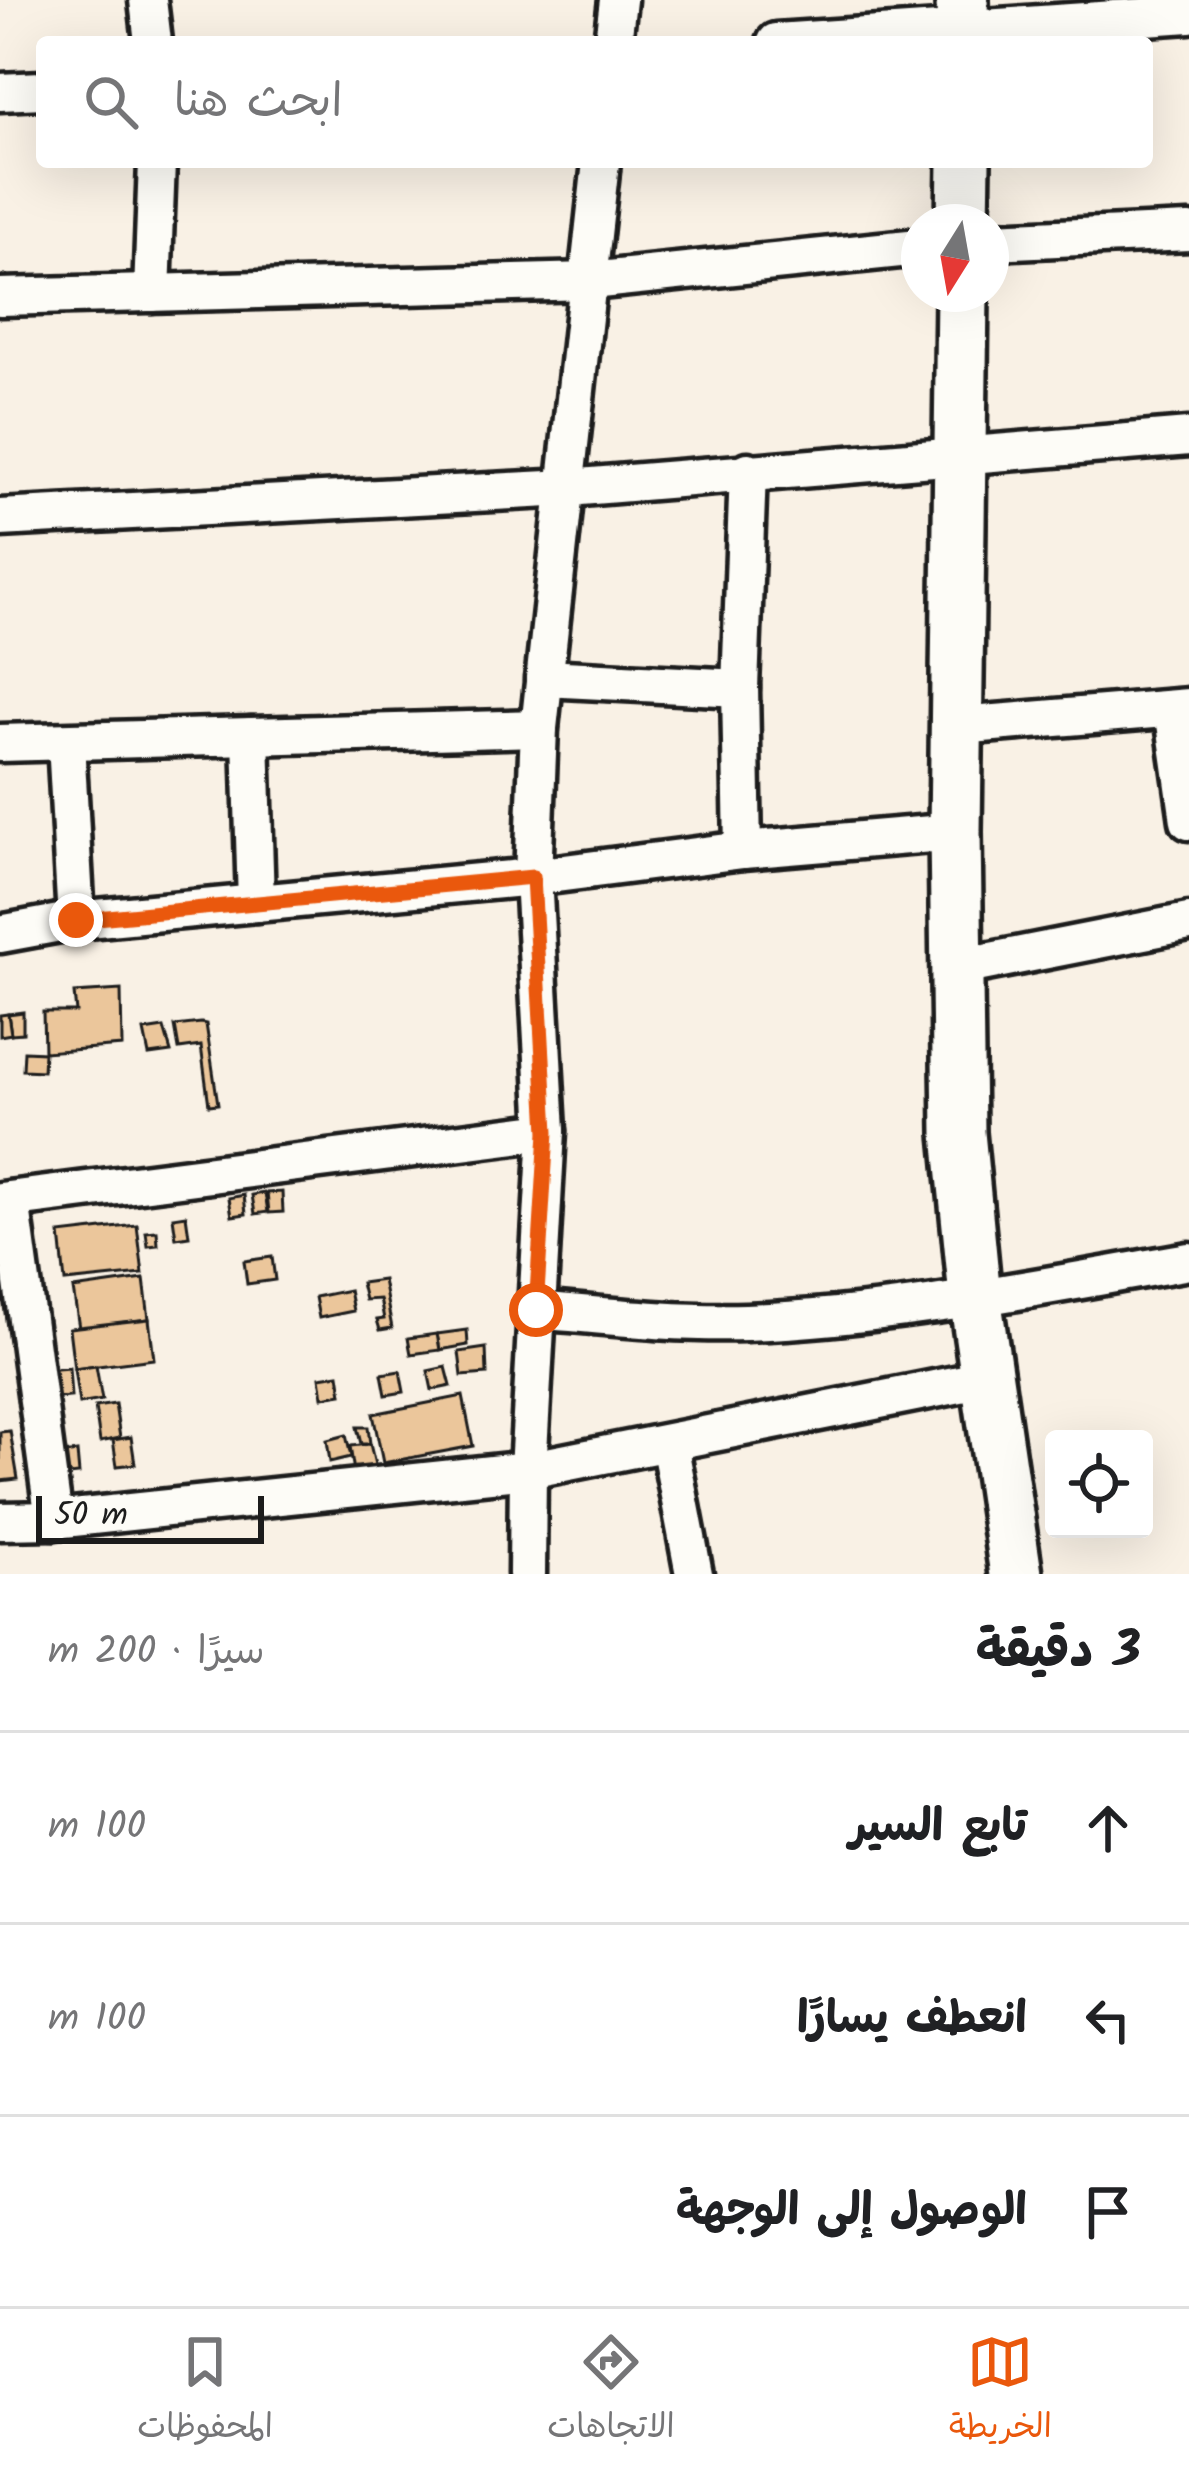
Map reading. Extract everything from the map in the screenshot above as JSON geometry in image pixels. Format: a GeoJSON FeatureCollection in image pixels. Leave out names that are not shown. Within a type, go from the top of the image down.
{"type":"FeatureCollection","features":[{"type":"Feature","properties":{"kind":"street"},"geometry":{"type":"LineString","coordinates":[[148,0],[152,36]]}},
{"type":"Feature","properties":{"kind":"street"},"geometry":{"type":"LineString","coordinates":[[615,36],[618,0]]}},
{"type":"Feature","properties":{"kind":"street"},"geometry":{"type":"LineString","coordinates":[[835,36],[962,23],[1189,14]]}},
{"type":"Feature","properties":{"kind":"street"},"geometry":{"type":"LineString","coordinates":[[0,92],[36,90]]}},
{"type":"Feature","properties":{"kind":"street"},"geometry":{"type":"LineString","coordinates":[[152,293],[157,168]]}},
{"type":"Feature","properties":{"kind":"street"},"geometry":{"type":"LineString","coordinates":[[527,1574],[528,1470],[547,1132],[533,877],[539,728],[601,168]]}},
{"type":"Feature","properties":{"kind":"street"},"geometry":{"type":"LineString","coordinates":[[963,204],[964,168]]}},
{"type":"Feature","properties":{"kind":"street"},"geometry":{"type":"LineString","coordinates":[[1009,240],[1189,232]]}},
{"type":"Feature","properties":{"kind":"street"},"geometry":{"type":"LineString","coordinates":[[0,297],[590,280],[901,249]]}},
{"type":"Feature","properties":{"kind":"street"},"geometry":{"type":"LineString","coordinates":[[962,312],[955,832],[959,1133],[985,1379],[1016,1574]]}},
{"type":"Feature","properties":{"kind":"street"},"geometry":{"type":"LineString","coordinates":[[0,518],[568,488],[1189,437]]}},
{"type":"Feature","properties":{"kind":"street"},"geometry":{"type":"LineString","coordinates":[[742,850],[740,688],[748,471]]}},
{"type":"Feature","properties":{"kind":"street"},"geometry":{"type":"LineString","coordinates":[[544,678],[740,688]]}},
{"type":"Feature","properties":{"kind":"street"},"geometry":{"type":"LineString","coordinates":[[959,726],[1181,708],[1189,821]]}},
{"type":"Feature","properties":{"kind":"street"},"geometry":{"type":"LineString","coordinates":[[0,743],[539,728]]}},
{"type":"Feature","properties":{"kind":"street"},"geometry":{"type":"LineString","coordinates":[[251,736],[256,903]]}},
{"type":"Feature","properties":{"kind":"street"},"geometry":{"type":"LineString","coordinates":[[66,742],[76,920]]}},
{"type":"Feature","properties":{"kind":"street"},"geometry":{"type":"LineString","coordinates":[[0,934],[76,920],[955,832]]}},
{"type":"Feature","properties":{"kind":"street"},"geometry":{"type":"LineString","coordinates":[[956,968],[1189,922]]}},
{"type":"Feature","properties":{"kind":"street"},"geometry":{"type":"LineString","coordinates":[[54,1520],[5,1201],[547,1132]]}},
{"type":"Feature","properties":{"kind":"street"},"geometry":{"type":"LineString","coordinates":[[536,1310],[665,1321],[747,1322],[975,1298],[1189,1262]]}},
{"type":"Feature","properties":{"kind":"street"},"geometry":{"type":"LineString","coordinates":[[0,1521],[54,1520],[528,1470],[985,1379]]}},
{"type":"Feature","properties":{"kind":"street"},"geometry":{"type":"LineString","coordinates":[[669,1443],[694,1574]]}},
{"type":"Feature","properties":{"kind":"building"},"geometry":{"type":"Polygon","coordinates":[[[121,990],[122,1046],[44,1052],[43,1012],[76,1012],[74,993],[121,990]]]}},
{"type":"Feature","properties":{"kind":"building"},"geometry":{"type":"Polygon","coordinates":[[[23,1012],[23,1033],[11,1034],[8,1014],[23,1012]]]}},
{"type":"Feature","properties":{"kind":"building"},"geometry":{"type":"Polygon","coordinates":[[[8,1014],[11,1034],[0,1036],[0,1015],[8,1014]]]}},
{"type":"Feature","properties":{"kind":"building"},"geometry":{"type":"Polygon","coordinates":[[[206,1024],[218,1104],[209,1105],[201,1046],[179,1049],[175,1026],[206,1024]]]}},
{"type":"Feature","properties":{"kind":"building"},"geometry":{"type":"Polygon","coordinates":[[[164,1028],[171,1052],[149,1055],[144,1031],[164,1028]]]}},
{"type":"Feature","properties":{"kind":"building"},"geometry":{"type":"Polygon","coordinates":[[[24,1051],[44,1052],[43,1071],[23,1070],[24,1051]]]}},
{"type":"Feature","properties":{"kind":"building"},"geometry":{"type":"Polygon","coordinates":[[[282,1192],[283,1212],[269,1213],[267,1193],[282,1192]]]}},
{"type":"Feature","properties":{"kind":"building"},"geometry":{"type":"Polygon","coordinates":[[[265,1193],[268,1212],[255,1214],[252,1195],[265,1193]]]}},
{"type":"Feature","properties":{"kind":"building"},"geometry":{"type":"Polygon","coordinates":[[[244,1195],[246,1214],[232,1216],[229,1198],[244,1195]]]}},
{"type":"Feature","properties":{"kind":"building"},"geometry":{"type":"Polygon","coordinates":[[[186,1215],[189,1236],[176,1238],[173,1217],[186,1215]]]}},
{"type":"Feature","properties":{"kind":"building"},"geometry":{"type":"Polygon","coordinates":[[[137,1225],[143,1274],[65,1282],[60,1234],[137,1225]]]}},
{"type":"Feature","properties":{"kind":"building"},"geometry":{"type":"Polygon","coordinates":[[[157,1231],[158,1245],[148,1246],[146,1232],[157,1231]]]}},
{"type":"Feature","properties":{"kind":"building"},"geometry":{"type":"Polygon","coordinates":[[[272,1257],[275,1280],[247,1284],[244,1261],[272,1257]]]}},
{"type":"Feature","properties":{"kind":"building"},"geometry":{"type":"Polygon","coordinates":[[[144,1279],[149,1319],[79,1328],[73,1289],[144,1279]]]}},
{"type":"Feature","properties":{"kind":"building"},"geometry":{"type":"Polygon","coordinates":[[[383,1280],[392,1328],[380,1330],[377,1320],[384,1319],[380,1299],[365,1300],[361,1283],[383,1280]]]}},
{"type":"Feature","properties":{"kind":"building"},"geometry":{"type":"Polygon","coordinates":[[[349,1290],[353,1311],[319,1318],[315,1297],[349,1290]]]}},
{"type":"Feature","properties":{"kind":"building"},"geometry":{"type":"Polygon","coordinates":[[[149,1319],[154,1359],[74,1369],[69,1328],[149,1319]]]}},
{"type":"Feature","properties":{"kind":"building"},"geometry":{"type":"Polygon","coordinates":[[[467,1330],[468,1345],[440,1350],[437,1334],[467,1330]]]}},
{"type":"Feature","properties":{"kind":"building"},"geometry":{"type":"Polygon","coordinates":[[[437,1334],[440,1350],[411,1354],[408,1338],[437,1334]]]}},
{"type":"Feature","properties":{"kind":"building"},"geometry":{"type":"Polygon","coordinates":[[[486,1348],[487,1374],[462,1376],[459,1352],[486,1348]]]}},
{"type":"Feature","properties":{"kind":"building"},"geometry":{"type":"Polygon","coordinates":[[[96,1366],[102,1400],[79,1404],[74,1369],[96,1366]]]}},
{"type":"Feature","properties":{"kind":"building"},"geometry":{"type":"Polygon","coordinates":[[[446,1367],[451,1386],[432,1390],[428,1371],[446,1367]]]}},
{"type":"Feature","properties":{"kind":"building"},"geometry":{"type":"Polygon","coordinates":[[[69,1368],[71,1397],[47,1399],[45,1370],[69,1368]]]}},
{"type":"Feature","properties":{"kind":"building"},"geometry":{"type":"Polygon","coordinates":[[[400,1371],[404,1392],[386,1395],[382,1374],[400,1371]]]}},
{"type":"Feature","properties":{"kind":"building"},"geometry":{"type":"Polygon","coordinates":[[[339,1374],[342,1394],[323,1397],[320,1377],[339,1374]]]}},
{"type":"Feature","properties":{"kind":"building"},"geometry":{"type":"Polygon","coordinates":[[[463,1396],[473,1446],[383,1463],[373,1414],[463,1396]]]}},
{"type":"Feature","properties":{"kind":"building"},"geometry":{"type":"Polygon","coordinates":[[[115,1404],[120,1438],[100,1442],[95,1407],[115,1404]]]}},
{"type":"Feature","properties":{"kind":"building"},"geometry":{"type":"Polygon","coordinates":[[[357,1427],[368,1427],[370,1444],[361,1444],[357,1427]]]}},
{"type":"Feature","properties":{"kind":"building"},"geometry":{"type":"Polygon","coordinates":[[[10,1431],[18,1479],[0,1481],[0,1432],[10,1431]]]}},
{"type":"Feature","properties":{"kind":"building"},"geometry":{"type":"Polygon","coordinates":[[[346,1435],[351,1457],[330,1462],[327,1440],[346,1435]]]}},
{"type":"Feature","properties":{"kind":"building"},"geometry":{"type":"Polygon","coordinates":[[[131,1437],[135,1464],[117,1466],[113,1440],[131,1437]]]}},
{"type":"Feature","properties":{"kind":"building"},"geometry":{"type":"Polygon","coordinates":[[[370,1444],[376,1469],[354,1472],[350,1446],[370,1444]]]}},
{"type":"Feature","properties":{"kind":"building"},"geometry":{"type":"Polygon","coordinates":[[[77,1452],[79,1474],[59,1476],[57,1455],[77,1452]]]}},
{"type":"Feature","properties":{"kind":"route"},"geometry":{"type":"LineString","coordinates":[[76,920],[533,877],[547,1132],[536,1310]]}}]}
